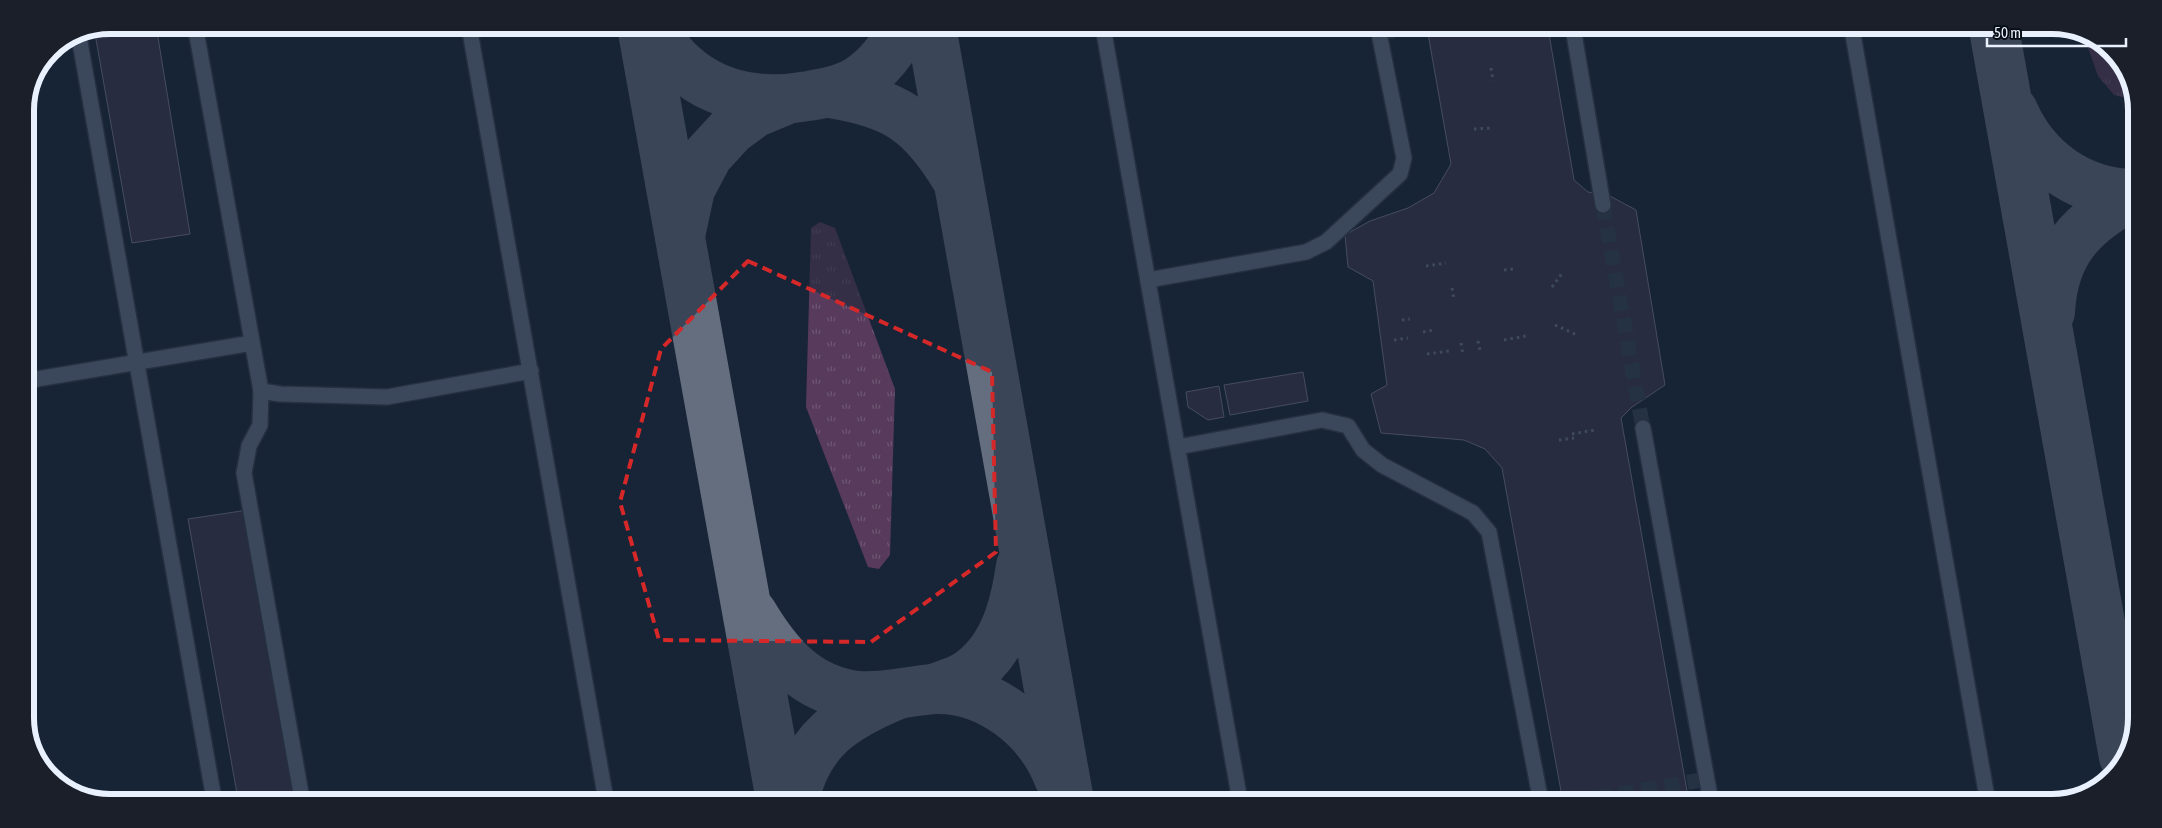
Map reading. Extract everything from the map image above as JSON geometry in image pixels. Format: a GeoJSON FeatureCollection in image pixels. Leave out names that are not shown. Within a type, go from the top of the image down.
{"type":"FeatureCollection","features":[{"type":"Feature","properties":{"kind":"lane"},"geometry":{"type":"LineString","coordinates":[[197,34],[261,392],[260,424],[249,446],[244,473],[301,794]]}},
{"type":"Feature","properties":{"kind":"lane"},"geometry":{"type":"LineString","coordinates":[[470,34],[605,794]]}},
{"type":"Feature","properties":{"kind":"lane"},"geometry":{"type":"LineString","coordinates":[[1104,34],[1239,794]]}},
{"type":"Feature","properties":{"kind":"lane"},"geometry":{"type":"LineString","coordinates":[[1148,280],[1306,252],[1326,242],[1400,174],[1404,158],[1379,34]]}},
{"type":"Feature","properties":{"kind":"lane"},"geometry":{"type":"LineString","coordinates":[[1574,34],[1603,205]]}},
{"type":"Feature","properties":{"kind":"lane"},"geometry":{"type":"LineString","coordinates":[[1853,34],[1986,794]]}},
{"type":"Feature","properties":{"kind":"lane"},"geometry":{"type":"LineString","coordinates":[[80,41],[213,794]]}},
{"type":"Feature","properties":{"kind":"lane"},"geometry":{"type":"LineString","coordinates":[[34,379],[252,343]]}},
{"type":"Feature","properties":{"kind":"lane"},"geometry":{"type":"LineString","coordinates":[[261,392],[387,397],[531,371]]}},
{"type":"Feature","properties":{"kind":"lane"},"geometry":{"type":"LineString","coordinates":[[1178,447],[1322,420],[1348,426],[1363,450],[1382,465],[1473,513],[1489,532],[1539,794]]}},
{"type":"Feature","properties":{"kind":"lane"},"geometry":{"type":"LineString","coordinates":[[1643,428],[1710,794]]}},
{"type":"Feature","properties":{"kind":"path"},"geometry":{"type":"LineString","coordinates":[[1492,68],[1493,81]]}},
{"type":"Feature","properties":{"kind":"path"},"geometry":{"type":"LineString","coordinates":[[1474,129],[1490,128]]}},
{"type":"Feature","properties":{"kind":"path"},"geometry":{"type":"LineString","coordinates":[[1426,266],[1446,263]]}},
{"type":"Feature","properties":{"kind":"path"},"geometry":{"type":"LineString","coordinates":[[1504,270],[1514,268]]}},
{"type":"Feature","properties":{"kind":"path"},"geometry":{"type":"LineString","coordinates":[[1552,287],[1563,272]]}},
{"type":"Feature","properties":{"kind":"path"},"geometry":{"type":"LineString","coordinates":[[1452,288],[1454,300]]}},
{"type":"Feature","properties":{"kind":"path"},"geometry":{"type":"LineString","coordinates":[[1402,320],[1410,319]]}},
{"type":"Feature","properties":{"kind":"path"},"geometry":{"type":"LineString","coordinates":[[1555,326],[1577,335]]}},
{"type":"Feature","properties":{"kind":"path"},"geometry":{"type":"LineString","coordinates":[[1423,332],[1434,330]]}},
{"type":"Feature","properties":{"kind":"path"},"geometry":{"type":"LineString","coordinates":[[1504,340],[1526,336]]}},
{"type":"Feature","properties":{"kind":"path"},"geometry":{"type":"LineString","coordinates":[[1394,340],[1408,338]]}},
{"type":"Feature","properties":{"kind":"path"},"geometry":{"type":"LineString","coordinates":[[1478,341],[1480,351]]}},
{"type":"Feature","properties":{"kind":"path"},"geometry":{"type":"LineString","coordinates":[[1461,343],[1463,355]]}},
{"type":"Feature","properties":{"kind":"path"},"geometry":{"type":"LineString","coordinates":[[1427,354],[1449,351]]}},
{"type":"Feature","properties":{"kind":"path"},"geometry":{"type":"LineString","coordinates":[[1559,440],[1595,430]]}},
{"type":"Feature","properties":{"kind":"highlighted area"},"geometry":{"type":"Polygon","coordinates":[[[748,261],[992,372],[996,552],[871,642],[659,640],[620,502],[661,349],[748,261]]]}},
{"type":"Feature","properties":{"kind":"green space"},"geometry":{"type":"Polygon","coordinates":[[[2086,42],[2106,56],[2113,64],[2122,81],[2127,98],[2114,95],[2098,76],[2086,42]]]}},
{"type":"Feature","properties":{"kind":"green space"},"geometry":{"type":"Polygon","coordinates":[[[820,222],[835,228],[895,389],[890,555],[879,569],[868,567],[806,407],[811,228],[820,222]]]}},
{"type":"Feature","properties":{"kind":"building"},"geometry":{"type":"Polygon","coordinates":[[[157,34],[190,234],[132,243],[95,35],[157,34]]]}},
{"type":"Feature","properties":{"kind":"building"},"geometry":{"type":"Polygon","coordinates":[[[1428,34],[1549,34],[1574,180],[1588,192],[1608,195],[1636,210],[1665,385],[1632,407],[1621,418],[1688,794],[1562,794],[1502,468],[1485,449],[1464,440],[1381,433],[1371,394],[1387,385],[1373,281],[1348,267],[1345,235],[1370,221],[1408,208],[1434,193],[1451,164],[1428,34]]]}},
{"type":"Feature","properties":{"kind":"building"},"geometry":{"type":"Polygon","coordinates":[[[1303,372],[1308,401],[1230,415],[1224,385],[1303,372]]]}},
{"type":"Feature","properties":{"kind":"building"},"geometry":{"type":"Polygon","coordinates":[[[1219,386],[1224,417],[1208,420],[1188,407],[1186,392],[1219,386]]]}},
{"type":"Feature","properties":{"kind":"building"},"geometry":{"type":"Polygon","coordinates":[[[248,510],[297,794],[237,794],[188,519],[248,510]]]}},
{"type":"Feature","properties":{"kind":"taxiway"},"geometry":{"type":"LineString","coordinates":[[643,34],[780,794]]}},
{"type":"Feature","properties":{"kind":"taxiway"},"geometry":{"type":"LineString","coordinates":[[656,34],[680,64],[698,78],[717,88],[737,95],[760,99],[808,96],[846,87],[873,70],[885,57],[901,34]]}},
{"type":"Feature","properties":{"kind":"taxiway"},"geometry":{"type":"LineString","coordinates":[[932,34],[1068,794]]}},
{"type":"Feature","properties":{"kind":"taxiway"},"geometry":{"type":"LineString","coordinates":[[1995,34],[2122,747]]}},
{"type":"Feature","properties":{"kind":"taxiway"},"geometry":{"type":"LineString","coordinates":[[830,93],[872,102],[904,117],[930,141],[955,176]]}},
{"type":"Feature","properties":{"kind":"taxiway"},"geometry":{"type":"LineString","coordinates":[[681,231],[690,189],[708,155],[731,130],[754,113],[783,101]]}},
{"type":"Feature","properties":{"kind":"taxiway"},"geometry":{"type":"LineString","coordinates":[[2013,111],[2022,129],[2034,145],[2047,160],[2062,172],[2097,188],[2116,193],[2128,194]]}},
{"type":"Feature","properties":{"kind":"taxiway"},"geometry":{"type":"LineString","coordinates":[[2050,312],[2052,290],[2057,271],[2074,240],[2101,215],[2128,198]]}},
{"type":"Feature","properties":{"kind":"taxiway"},"geometry":{"type":"LineString","coordinates":[[934,689],[966,676],[990,654],[1006,627],[1015,597],[1021,566]]}},
{"type":"Feature","properties":{"kind":"taxiway"},"geometry":{"type":"LineString","coordinates":[[752,613],[783,656],[808,678],[823,686],[858,696],[887,695],[934,689],[954,690],[974,695],[993,703],[1026,727],[1039,743],[1059,778]]}},
{"type":"Feature","properties":{"kind":"taxiway"},"geometry":{"type":"LineString","coordinates":[[796,794],[808,761],[818,745],[831,732],[861,711],[898,694]]}},
{"type":"Feature","properties":{"kind":"tunnel"},"geometry":{"type":"LineString","coordinates":[[1603,205],[1643,428]]}},
{"type":"Feature","properties":{"kind":"tunnel"},"geometry":{"type":"LineString","coordinates":[[1620,794],[1707,779]]}}]}
